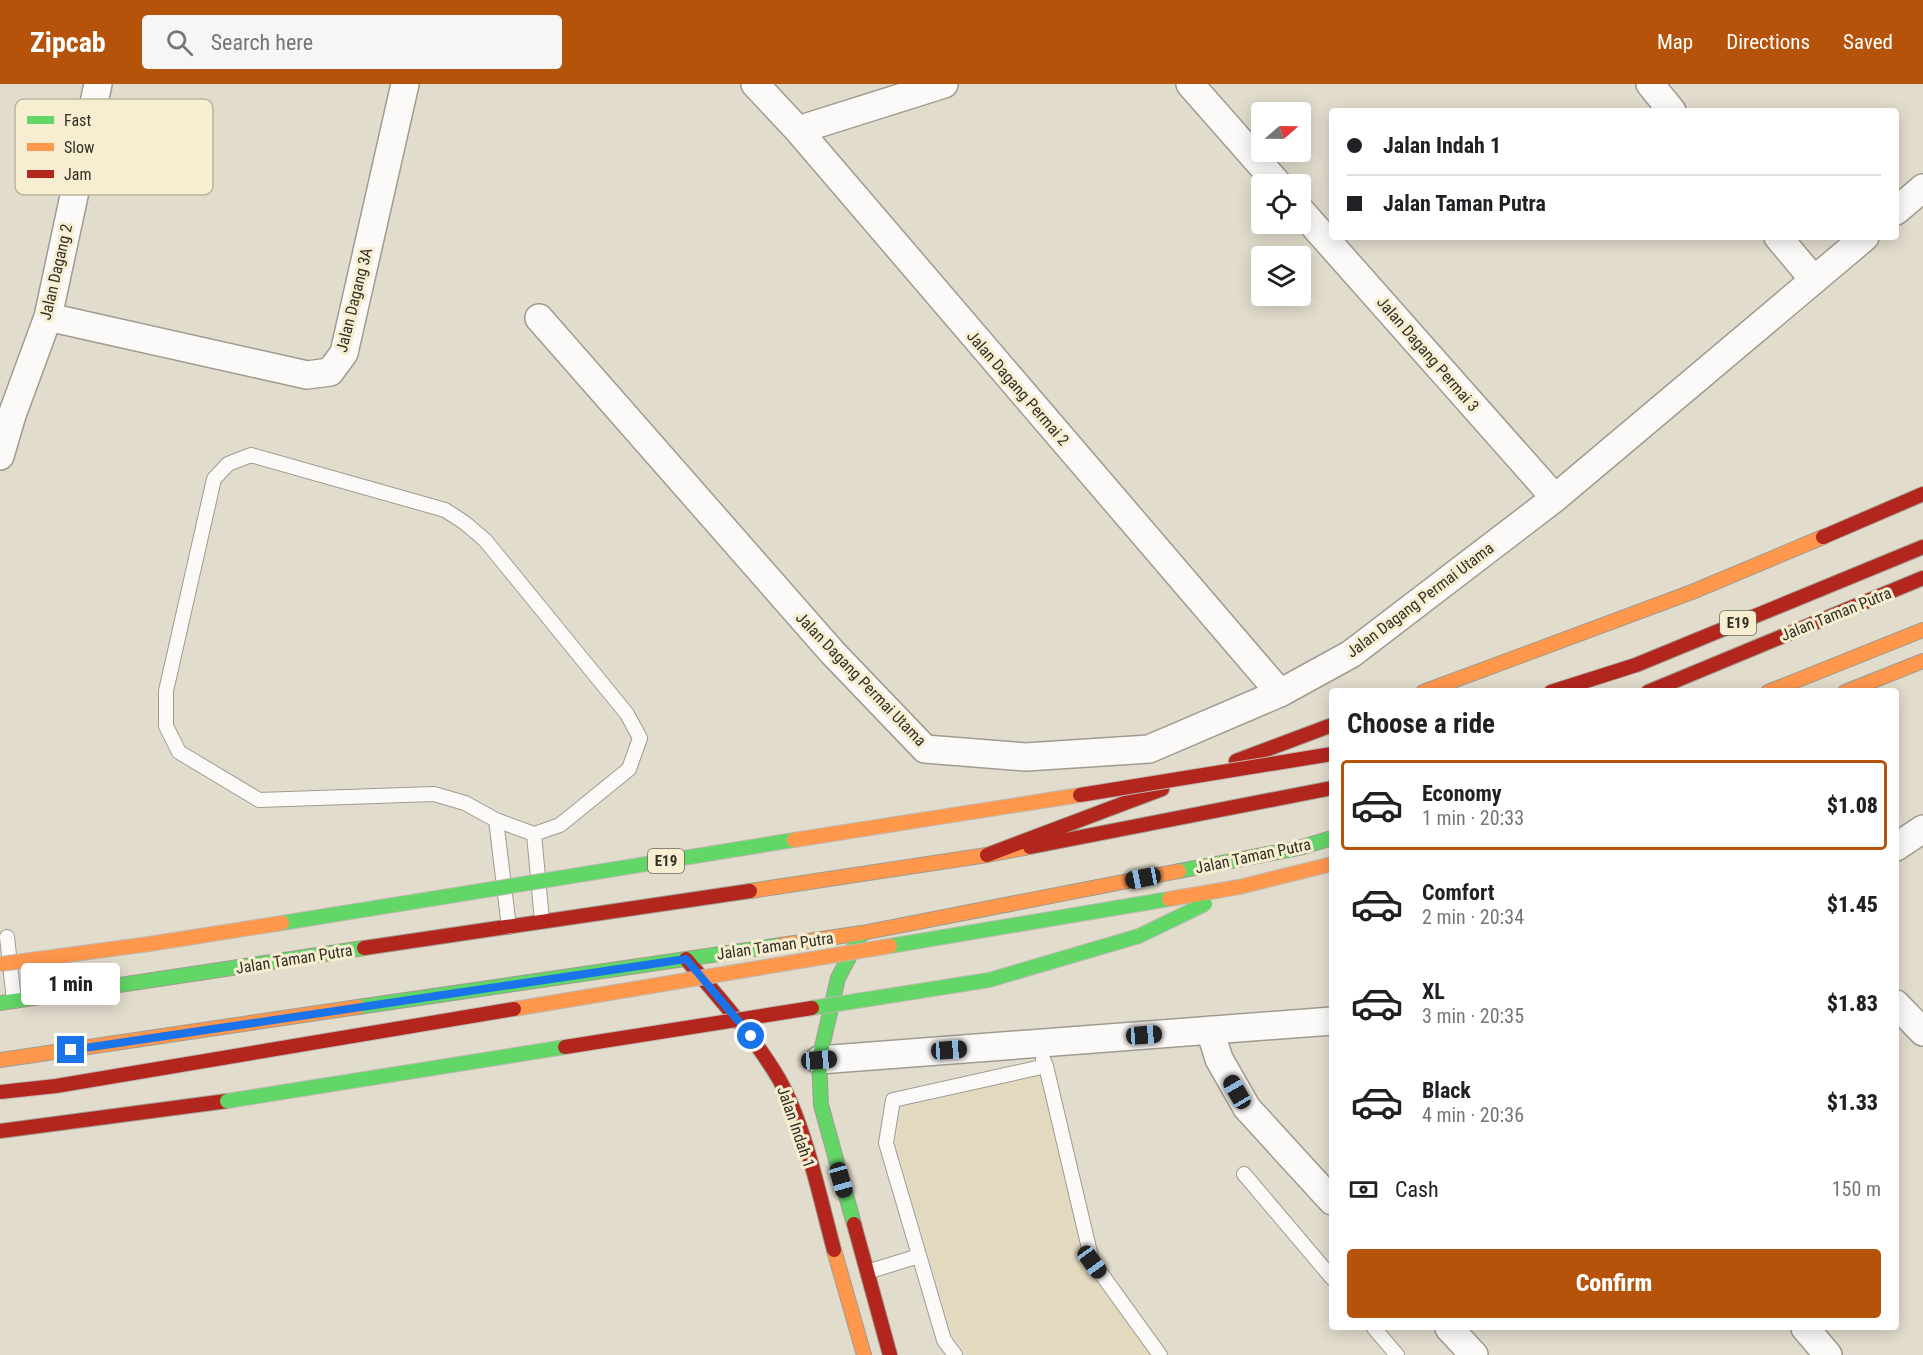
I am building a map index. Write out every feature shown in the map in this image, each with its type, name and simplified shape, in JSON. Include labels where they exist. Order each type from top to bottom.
[{"type":"main road","points":[[1434,688],[1692,592],[1923,494]]},
{"type":"main road","name":"E19","points":[[1564,688],[1636,665],[1923,547]]},
{"type":"main road","name":"Jalan Taman Putra","points":[[1658,688],[1923,578]]},
{"type":"main road","points":[[1778,688],[1923,630]]},
{"type":"main road","points":[[1855,688],[1923,661]]},
{"type":"main road","points":[[987,855],[1329,727]]},
{"type":"main road","name":"E19","points":[[0,964],[149,944],[1329,754]]},
{"type":"main road","name":"Jalan Taman Putra","points":[[7,1002],[987,855],[1329,789]]},
{"type":"main road","name":"Jalan Taman Putra","points":[[0,1060],[862,933],[1299,848],[1329,839]]},
{"type":"main road","points":[[0,1092],[68,1084],[1239,887],[1329,865]]},
{"type":"main road","points":[[0,1131],[227,1101],[989,980],[1139,936],[1239,887]]},
{"type":"main road","name":"Jalan Indah 1","points":[[862,933],[838,978],[819,1060],[821,1105],[890,1355]]},
{"type":"main road","name":"Jalan Indah 1","points":[[686,959],[751,1036],[780,1081],[800,1129],[864,1355]]},
{"type":"street","name":"Jalan Dagang 2","points":[[95,99],[98,84]]},
{"type":"street","name":"Jalan Dagang 3A","points":[[48,317],[307,375],[330,372],[344,353],[405,84]]},
{"type":"street","name":"Jalan Dagang Permai 2","points":[[754,84],[798,130],[1280,693]]},
{"type":"street","points":[[798,130],[944,84]]},
{"type":"street","points":[[1190,84],[1269,174]]},
{"type":"street","points":[[1650,84],[1670,108]]},
{"type":"street","points":[[1899,208],[1923,188]]},
{"type":"street","name":"Jalan Dagang 2","points":[[0,456],[6,413],[48,317],[74,195]]},
{"type":"street","name":"Jalan Dagang Permai 3","points":[[1311,222],[1555,498]]},
{"type":"street","points":[[1781,240],[1814,280]]},
{"type":"street","name":"Jalan Dagang Permai Utama","points":[[539,318],[832,652],[925,749],[1026,757],[1149,748],[1280,693],[1351,654],[1555,498],[1861,240]]},
{"type":"street","points":[[1899,844],[1923,830]]},
{"type":"street","points":[[1899,1007],[1923,1032]]},
{"type":"street","points":[[819,1060],[1041,1055],[1210,1030],[1329,1021]]},
{"type":"street","points":[[1210,1030],[1218,1059],[1247,1108],[1329,1198]]},
{"type":"street","points":[[1451,1330],[1474,1355]]},
{"type":"street","points":[[1807,1330],[1828,1355]]},
{"type":"lane","points":[[251,455],[445,510],[485,540],[627,714],[640,738],[628,769],[560,825],[534,834],[496,820],[465,803],[434,794],[259,800],[179,752],[166,726],[166,691],[214,479],[228,464],[251,455]]},
{"type":"lane","points":[[496,820],[509,927]]},
{"type":"lane","points":[[534,834],[542,922]]},
{"type":"lane","points":[[7,938],[7,1002]]},
{"type":"lane","points":[[955,1355],[944,1340],[886,1143],[893,1100],[1041,1055],[1092,1262],[1160,1355]]},
{"type":"lane","points":[[1244,1174],[1329,1274]]},
{"type":"lane","points":[[867,1272],[919,1256]]},
{"type":"lane","points":[[1376,1330],[1397,1355]]},
{"type":"shaded area","points":[[1040,1075],[1085,1266],[1151,1355],[968,1355],[952,1333],[896,1144],[903,1107]]},
{"type":"traffic: fast","points":[[1179,871],[1299,848],[1329,839]]},
{"type":"traffic: fast","points":[[282,923],[794,840]]},
{"type":"traffic: fast","points":[[890,946],[1169,899]]},
{"type":"traffic: fast","points":[[812,1008],[989,980],[1139,936],[1205,904]]},
{"type":"traffic: fast","points":[[854,1224],[821,1105],[819,1060],[838,978],[862,933]]},
{"type":"traffic: fast","points":[[358,1007],[781,945]]},
{"type":"traffic: fast","points":[[0,1003],[364,948]]},
{"type":"traffic: fast","points":[[227,1101],[565,1047]]},
{"type":"traffic: slow","points":[[1434,688],[1692,592],[1823,537]]},
{"type":"traffic: slow","points":[[1778,688],[1923,630]]},
{"type":"traffic: slow","points":[[1855,688],[1923,661]]},
{"type":"traffic: slow","points":[[794,840],[1080,795]]},
{"type":"traffic: slow","points":[[750,891],[1030,847]]},
{"type":"traffic: slow","points":[[1169,899],[1239,887],[1329,865]]},
{"type":"traffic: slow","points":[[781,945],[862,933],[1179,871]]},
{"type":"traffic: slow","points":[[0,964],[282,923]]},
{"type":"traffic: slow","points":[[514,1009],[890,946]]},
{"type":"traffic: slow","points":[[0,1060],[358,1007]]},
{"type":"traffic: slow","points":[[834,1250],[864,1355]]},
{"type":"traffic: jam","points":[[1823,537],[1923,494]]},
{"type":"traffic: jam","points":[[1564,688],[1636,665],[1923,547]]},
{"type":"traffic: jam","points":[[1658,688],[1923,578]]},
{"type":"traffic: jam","points":[[1236,761],[1329,726]]},
{"type":"traffic: jam","points":[[1080,795],[1329,754]]},
{"type":"traffic: jam","points":[[987,855],[1162,789]]},
{"type":"traffic: jam","points":[[1030,847],[1329,789]]},
{"type":"traffic: jam","points":[[364,948],[750,891]]},
{"type":"traffic: jam","points":[[686,959],[747,1032],[779,1079],[797,1118],[834,1250]]},
{"type":"traffic: jam","points":[[565,1047],[812,1008]]},
{"type":"traffic: jam","points":[[0,1092],[56,1086],[514,1009]]},
{"type":"traffic: jam","points":[[0,1131],[227,1101]]},
{"type":"traffic: jam","points":[[854,1224],[890,1355]]},
{"type":"route","points":[[71,1050],[686,959],[751,1036]]}]
